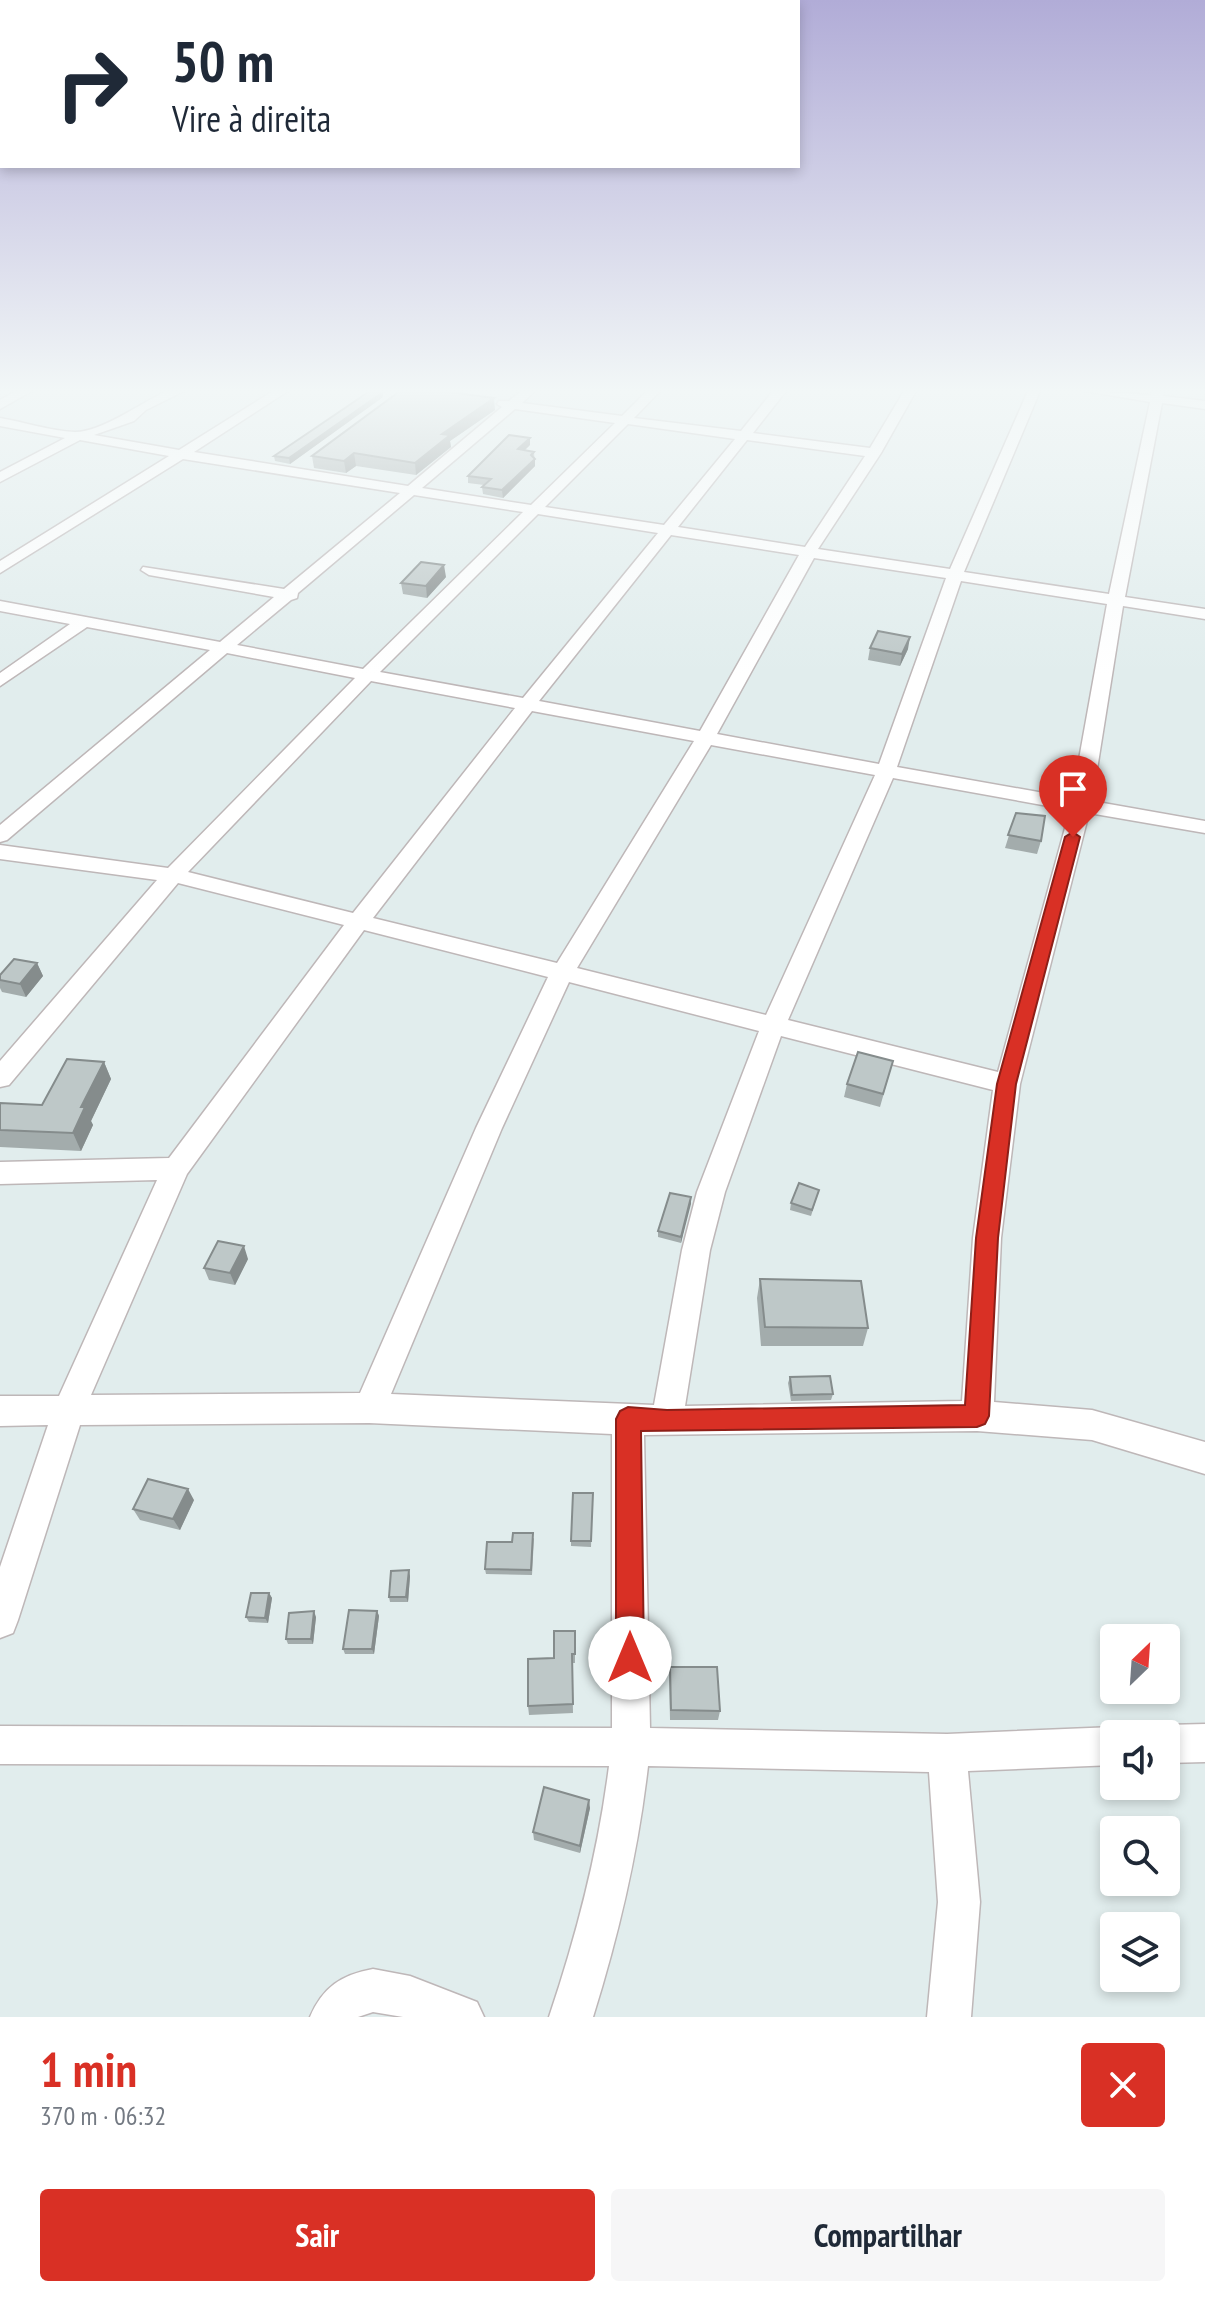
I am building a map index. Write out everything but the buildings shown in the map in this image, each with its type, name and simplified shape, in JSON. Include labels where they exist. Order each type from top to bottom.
[{"type":"street","points":[[0,568],[130,485]]},
{"type":"street","points":[[394,485],[667,531],[1205,614]]},
{"type":"street","points":[[0,836],[419,485]]},
{"type":"street","points":[[0,1078],[173,875],[369,673],[561,485]]},
{"type":"street","points":[[0,1620],[69,1409],[176,1169],[357,923],[526,706],[705,485]]},
{"type":"street","points":[[369,1408],[489,1128],[561,975],[705,739],[809,552],[853,485]]},
{"type":"street","points":[[667,1421],[696,1250],[711,1192],[773,1026],[886,772],[955,575],[994,485]]},
{"type":"street","points":[[977,1416],[987,1238],[1007,1084],[1081,806],[1116,600],[1140,485]]},
{"type":"street","points":[[149,570],[291,595]]},
{"type":"street","points":[[0,606],[369,673],[705,739],[1205,827]]},
{"type":"street","points":[[0,681],[84,622]]},
{"type":"street","points":[[0,852],[173,875],[561,975],[1007,1084]]},
{"type":"street","points":[[0,1173],[176,1169]]},
{"type":"street","points":[[0,1411],[369,1408],[667,1421],[977,1416],[1092,1425],[1205,1458]]},
{"type":"street","points":[[571,2017],[594,1947],[620,1838],[631,1747],[628,1419]]},
{"type":"street","points":[[1180,1744],[1205,1743]]},
{"type":"street","points":[[0,1745],[631,1747],[947,1753],[1100,1747]]},
{"type":"street","points":[[947,1753],[959,1902],[949,2017]]},
{"type":"street","points":[[332,2017],[339,2002],[351,1994],[389,1990],[462,2017]]},
{"type":"route","points":[[630,1658],[628,1419],[977,1416],[987,1238],[1007,1084],[1073,837]]}]
